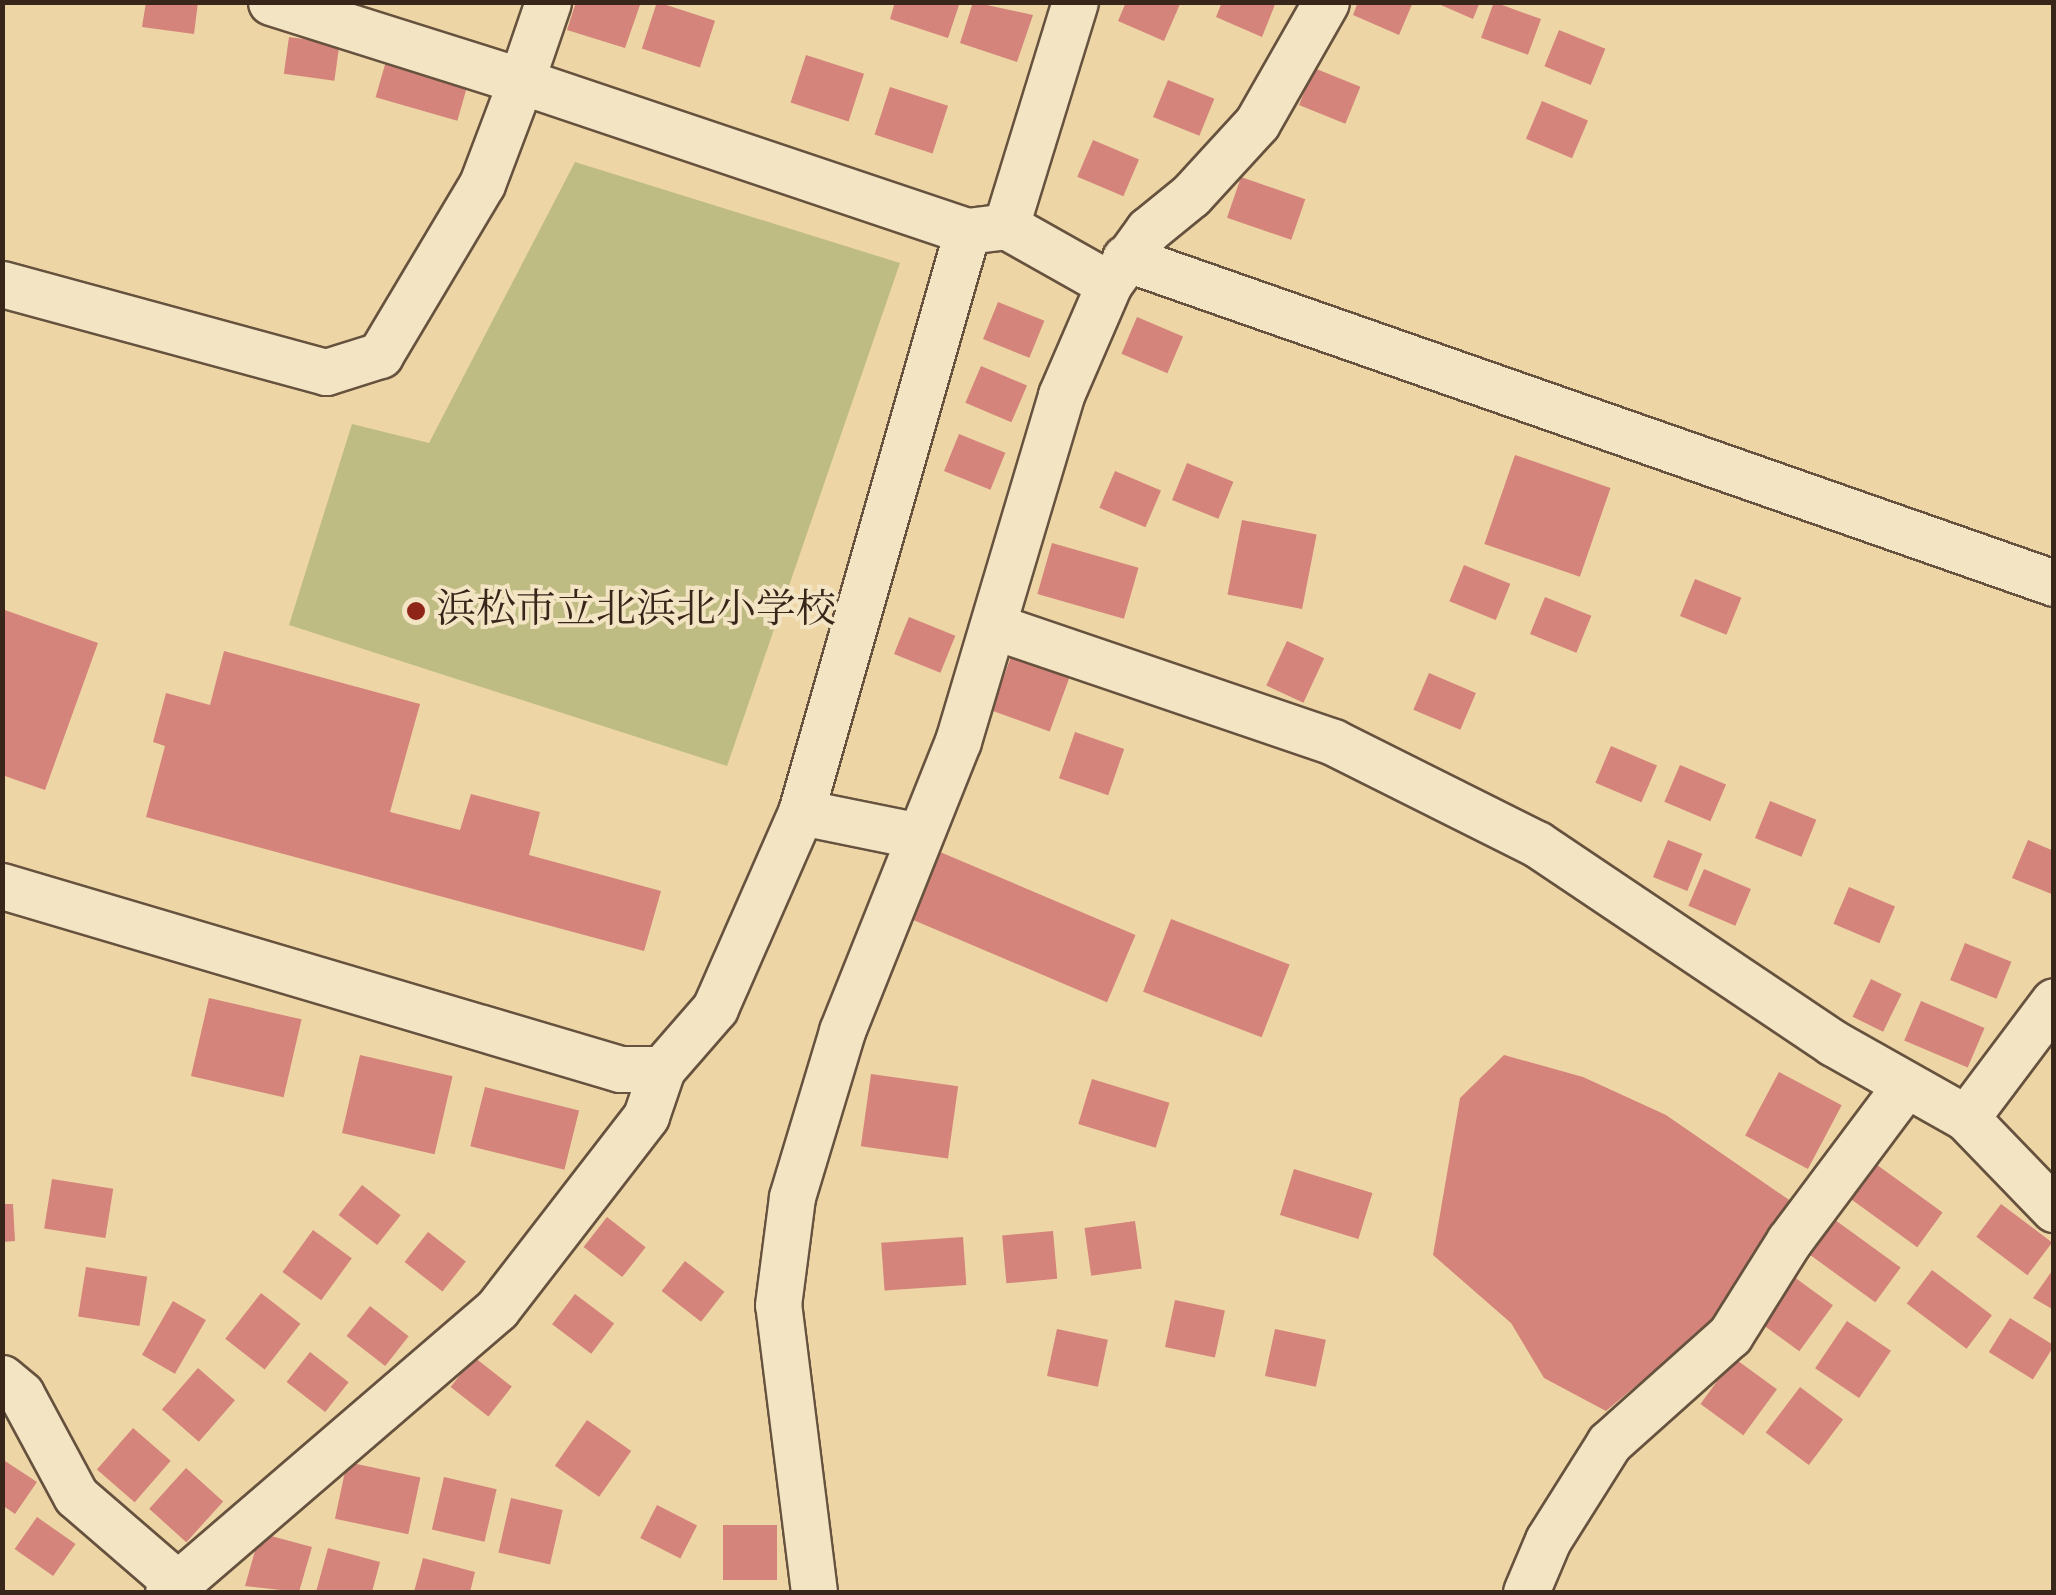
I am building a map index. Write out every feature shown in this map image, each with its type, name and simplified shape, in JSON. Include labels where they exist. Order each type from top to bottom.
[{"type":"street","points":[[271,2],[986,228],[2054,583]]},
{"type":"street","points":[[2,284],[326,372],[380,355],[482,184],[548,2]]},
{"type":"street","points":[[2,1378],[21,1394],[76,1496],[186,1586],[497,1309],[646,1116],[662,1068],[716,1008],[801,812],[986,228],[1075,2]]},
{"type":"street","points":[[814,1592],[778,1305],[782,1250],[842,1031],[958,740],[1061,395],[1117,271],[1256,123],[1326,2]]},
{"type":"street","points":[[993,626],[1333,742],[1416,779],[1537,844],[1905,1086],[1966,1118],[2054,1208]]},
{"type":"street","points":[[801,812],[919,836]]},
{"type":"street","points":[[2,886],[620,1069],[662,1068]]},
{"type":"street","points":[[1966,1118],[2054,1002]]},
{"type":"street","points":[[1526,1592],[1548,1540],[1609,1443],[1730,1335],[1789,1240],[1905,1086]]},
{"type":"shaded area","points":[[575,162],[900,263],[727,766],[289,625],[352,424],[429,443]]},
{"type":"building","points":[[146,2],[198,2],[194,34],[142,27]]},
{"type":"building","points":[[576,2],[641,2],[625,48],[567,30]]},
{"type":"building","points":[[657,2],[715,21],[700,67],[642,49]]},
{"type":"building","points":[[895,2],[960,2],[948,38],[890,19]]},
{"type":"building","points":[[973,2],[1033,15],[1017,62],[960,43]]},
{"type":"building","points":[[1126,2],[1180,4],[1164,41],[1118,21]]},
{"type":"building","points":[[1222,2],[1276,2],[1262,37],[1216,17]]},
{"type":"building","points":[[1358,2],[1413,2],[1399,35],[1353,15]]},
{"type":"building","points":[[1434,2],[1480,2],[1473,19]]},
{"type":"building","points":[[1494,2],[1541,19],[1528,55],[1481,38]]},
{"type":"building","points":[[1559,30],[1605,49],[1591,85],[1544,66]]},
{"type":"building","points":[[289,37],[340,44],[334,81],[284,74]]},
{"type":"building","points":[[388,54],[470,77],[457,121],[376,97]]},
{"type":"building","points":[[806,55],[864,74],[849,121],[791,103]]},
{"type":"building","points":[[1314,68],[1360,87],[1345,124],[1299,105]]},
{"type":"building","points":[[1168,80],[1214,99],[1199,136],[1153,117]]},
{"type":"building","points":[[890,87],[948,106],[933,153],[875,135]]},
{"type":"building","points":[[1542,101],[1588,121],[1572,158],[1526,139]]},
{"type":"building","points":[[1093,140],[1139,160],[1123,196],[1077,177]]},
{"type":"building","points":[[1241,177],[1305,199],[1291,240],[1227,218]]},
{"type":"building","points":[[998,302],[1044,321],[1029,358],[983,339]]},
{"type":"building","points":[[1137,317],[1183,337],[1167,373],[1121,354]]},
{"type":"building","points":[[981,366],[1027,386],[1011,422],[965,403]]},
{"type":"building","points":[[959,434],[1005,453],[990,490],[944,471]]},
{"type":"building","points":[[1515,455],[1610,488],[1580,577],[1484,544]]},
{"type":"building","points":[[1187,463],[1233,482],[1218,519],[1172,500]]},
{"type":"building","points":[[1115,471],[1161,491],[1145,527],[1099,508]]},
{"type":"building","points":[[1242,520],[1317,535],[1302,609],[1227,595]]},
{"type":"building","points":[[1052,543],[1139,568],[1124,619],[1037,594]]},
{"type":"building","points":[[1464,565],[1510,584],[1496,620],[1449,601]]},
{"type":"building","points":[[1695,579],[1741,598],[1726,635],[1680,616]]},
{"type":"building","points":[[1545,597],[1591,616],[1576,653],[1530,634]]},
{"type":"building","points":[[2,609],[98,643],[45,790],[2,775]]},
{"type":"building","points":[[909,617],[955,636],[940,673],[894,654]]},
{"type":"building","points":[[1287,641],[1324,658],[1303,703],[1266,685]]},
{"type":"building","points":[[224,651],[420,704],[390,812],[460,830],[471,794],[540,812],[529,855],[661,891],[644,951],[146,817],[165,746],[153,742],[166,693],[210,705]]},
{"type":"building","points":[[1012,654],[1070,675],[1050,732],[991,710]]},
{"type":"building","points":[[1429,673],[1476,693],[1460,730],[1413,710]]},
{"type":"building","points":[[1075,732],[1124,749],[1108,795],[1059,778]]},
{"type":"building","points":[[1611,746],[1657,766],[1641,802],[1595,783]]},
{"type":"building","points":[[1680,765],[1726,785],[1710,821],[1664,802]]},
{"type":"building","points":[[1770,801],[1816,820],[1801,857],[1755,838]]},
{"type":"building","points":[[1668,840],[1702,854],[1687,891],[1653,877]]},
{"type":"building","points":[[2028,840],[2054,851],[2054,895],[2012,878]]},
{"type":"building","points":[[933,849],[1136,935],[1107,1002],[904,916]]},
{"type":"building","points":[[1704,869],[1751,889],[1735,926],[1688,906]]},
{"type":"building","points":[[1849,887],[1895,907],[1879,943],[1833,924]]},
{"type":"building","points":[[1171,919],[1290,965],[1262,1037],[1143,992]]},
{"type":"building","points":[[1965,943],[2011,962],[1996,999],[1950,980]]},
{"type":"building","points":[[1871,979],[1902,994],[1883,1032],[1853,1017]]},
{"type":"building","points":[[209,998],[302,1019],[284,1097],[191,1076]]},
{"type":"building","points":[[1921,1001],[1985,1028],[1968,1068],[1904,1041]]},
{"type":"building","points":[[360,1055],[453,1076],[435,1154],[342,1133]]},
{"type":"building","points":[[1504,1055],[1583,1077],[1666,1115],[1795,1204],[1711,1323],[1606,1411],[1544,1378],[1511,1323],[1433,1255],[1460,1098]]},
{"type":"building","points":[[1779,1072],[1842,1105],[1808,1169],[1745,1136]]},
{"type":"building","points":[[871,1074],[958,1086],[948,1159],[861,1146]]},
{"type":"building","points":[[1092,1079],[1169,1103],[1156,1148],[1078,1124]]},
{"type":"building","points":[[485,1087],[579,1110],[564,1170],[470,1146]]},
{"type":"building","points":[[1873,1162],[1943,1213],[1917,1247],[1848,1197]]},
{"type":"building","points":[[1294,1169],[1372,1193],[1358,1239],[1280,1215]]},
{"type":"building","points":[[52,1179],[113,1189],[105,1238],[44,1228]]},
{"type":"building","points":[[362,1185],[401,1215],[377,1245],[339,1215]]},
{"type":"building","points":[[2,1204],[13,1204],[15,1241],[2,1242]]},
{"type":"building","points":[[2001,1204],[2052,1243],[2027,1275],[1976,1237]]},
{"type":"building","points":[[607,1217],[646,1247],[622,1277],[584,1247]]},
{"type":"building","points":[[1831,1217],[1901,1268],[1875,1302],[1806,1252]]},
{"type":"building","points":[[1135,1221],[1142,1269],[1091,1276],[1084,1228]]},
{"type":"building","points":[[313,1230],[352,1258],[321,1300],[282,1272]]},
{"type":"building","points":[[1053,1231],[1057,1279],[1006,1283],[1002,1235]]},
{"type":"building","points":[[428,1232],[466,1262],[442,1291],[405,1262]]},
{"type":"building","points":[[963,1237],[966,1285],[885,1291],[881,1243]]},
{"type":"building","points":[[685,1261],[724,1292],[701,1322],[662,1291]]},
{"type":"building","points":[[86,1267],[147,1277],[139,1326],[78,1316]]},
{"type":"building","points":[[2054,1268],[2054,1310],[2033,1298]]},
{"type":"building","points":[[1932,1270],[1992,1315],[1967,1349],[1907,1304]]},
{"type":"building","points":[[1790,1274],[1833,1305],[1799,1351],[1756,1320]]},
{"type":"building","points":[[261,1293],[300,1324],[265,1369],[225,1339]]},
{"type":"building","points":[[575,1294],[614,1323],[591,1354],[552,1324]]},
{"type":"building","points":[[1175,1300],[1225,1311],[1215,1358],[1165,1347]]},
{"type":"building","points":[[173,1301],[206,1320],[175,1374],[142,1355]]},
{"type":"building","points":[[370,1306],[409,1336],[385,1366],[347,1336]]},
{"type":"building","points":[[2010,1318],[2054,1345],[2033,1379],[1989,1352]]},
{"type":"building","points":[[1847,1321],[1891,1351],[1859,1398],[1815,1368]]},
{"type":"building","points":[[1057,1329],[1108,1340],[1098,1387],[1047,1376]]},
{"type":"building","points":[[1275,1329],[1326,1340],[1316,1387],[1265,1376]]},
{"type":"building","points":[[310,1352],[349,1382],[325,1412],[287,1382]]},
{"type":"building","points":[[474,1357],[512,1387],[488,1416],[451,1387]]},
{"type":"building","points":[[1734,1358],[1777,1389],[1743,1435],[1700,1404]]},
{"type":"building","points":[[198,1368],[235,1400],[199,1442],[162,1410]]},
{"type":"building","points":[[1800,1387],[1843,1419],[1809,1465],[1766,1433]]},
{"type":"building","points":[[587,1420],[631,1451],[599,1497],[555,1466]]},
{"type":"building","points":[[133,1428],[171,1461],[135,1502],[97,1470]]},
{"type":"building","points":[[2,1459],[37,1482],[15,1514],[2,1505]]},
{"type":"building","points":[[347,1462],[420,1478],[408,1534],[335,1519]]},
{"type":"building","points":[[186,1468],[223,1501],[186,1542],[149,1509]]},
{"type":"building","points":[[444,1477],[497,1489],[484,1542],[432,1530]]},
{"type":"building","points":[[511,1498],[563,1510],[550,1564],[498,1553]]},
{"type":"building","points":[[657,1505],[697,1525],[680,1558],[640,1538]]},
{"type":"building","points":[[37,1517],[76,1544],[53,1576],[15,1549]]},
{"type":"building","points":[[723,1525],[777,1525],[777,1580],[723,1580]]},
{"type":"building","points":[[260,1533],[312,1547],[299,1592],[245,1586]]},
{"type":"building","points":[[328,1548],[380,1562],[372,1592],[316,1592]]},
{"type":"building","points":[[423,1558],[475,1572],[470,1592],[414,1592]]},
{"type":"place","name":"浜松市立北浜北小学校","points":[[416,611]]}]
